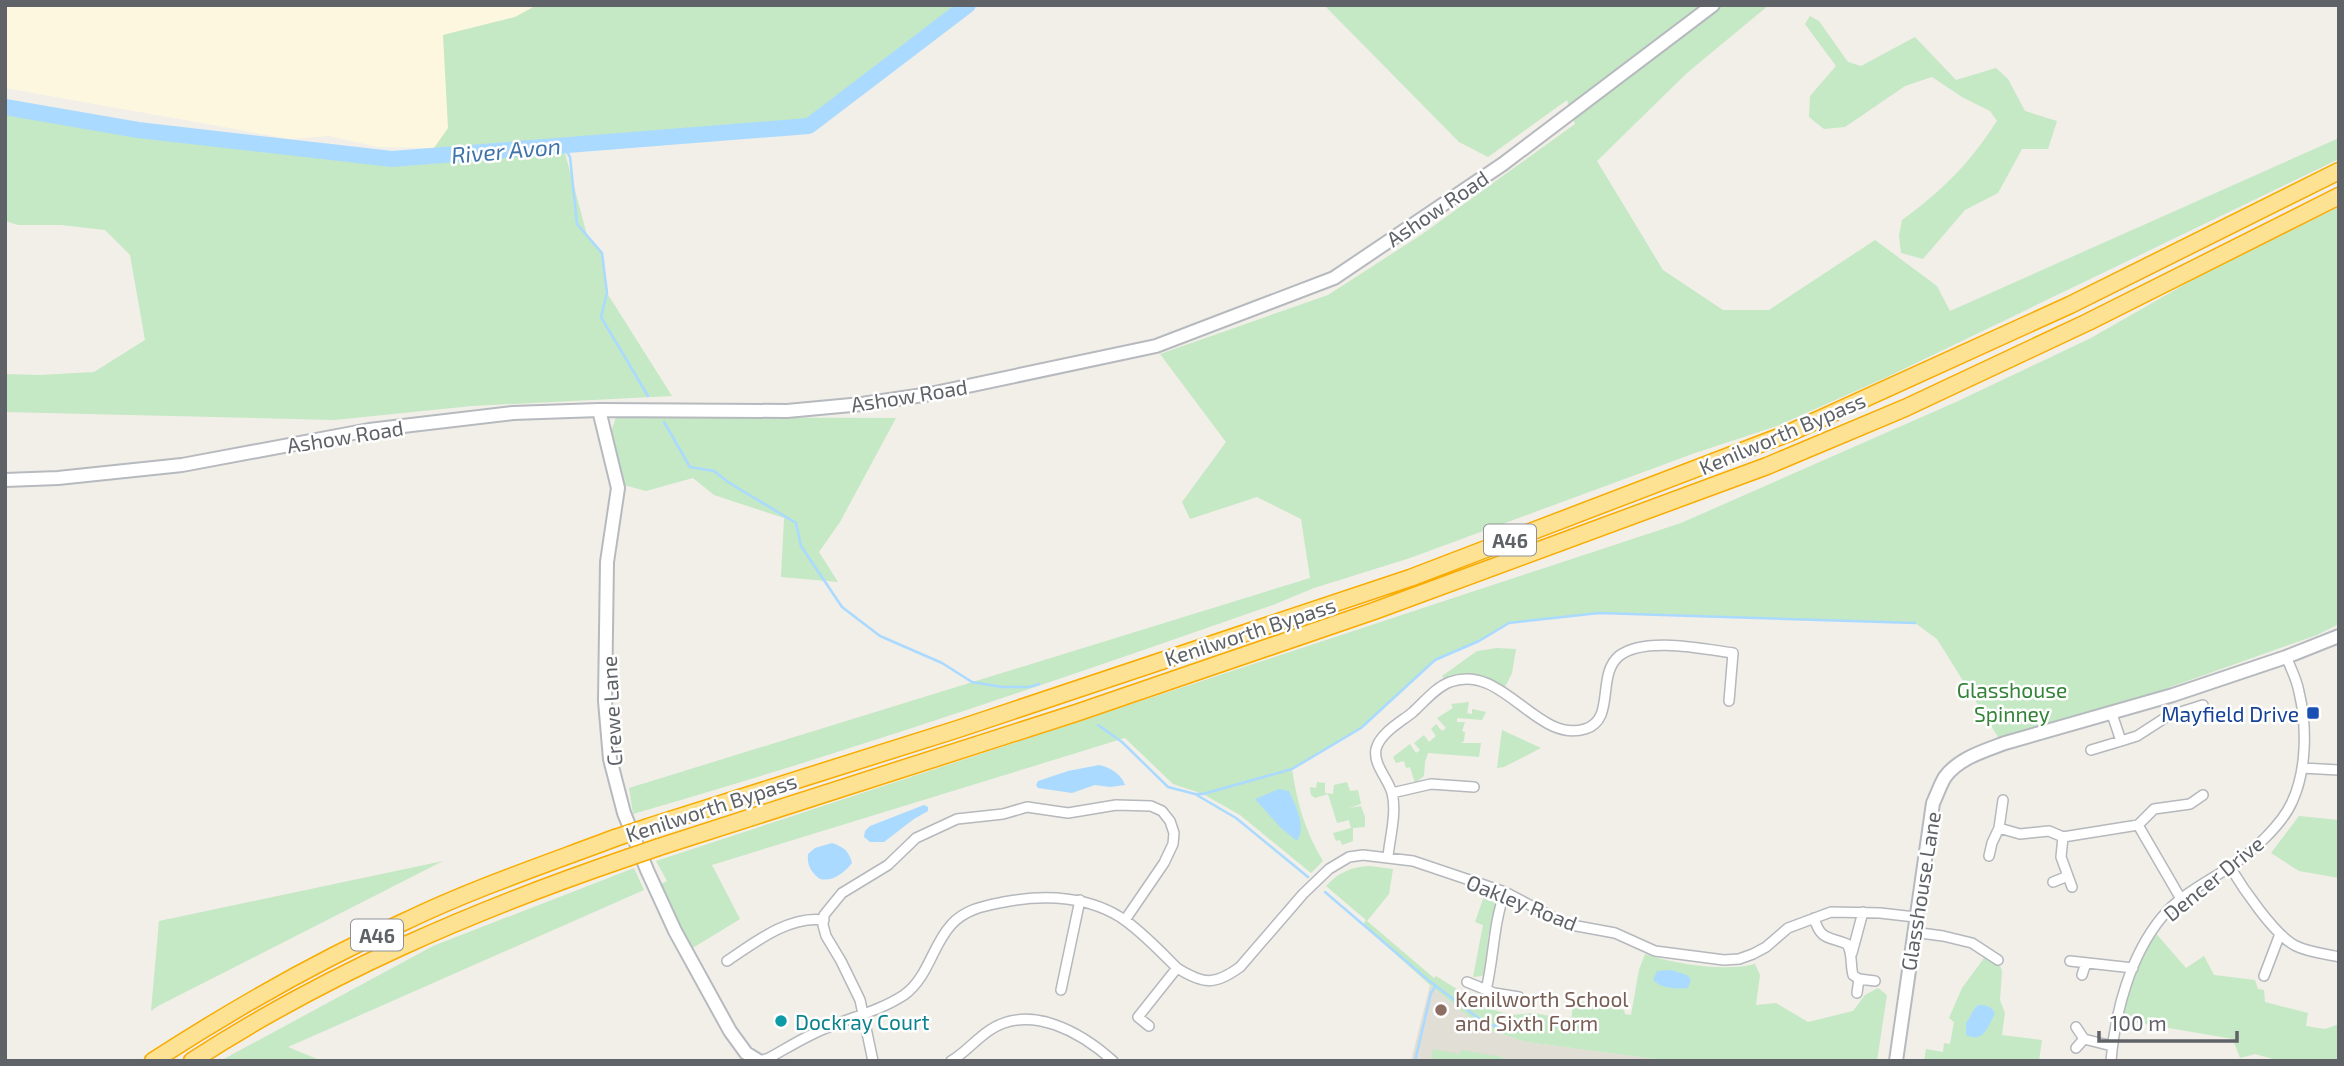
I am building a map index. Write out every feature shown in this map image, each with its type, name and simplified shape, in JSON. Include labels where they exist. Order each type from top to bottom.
[{"type":"highway","name":"Kenilworth Bypass","points":[[152,1061],[311,967],[409,919],[503,879],[648,827],[957,729],[1410,578],[1789,433],[2070,305],[2339,171]]},
{"type":"highway","name":"Kenilworth Bypass","points":[[192,1061],[305,995],[417,938],[531,891],[1076,713],[1323,628],[1767,466],[1905,408],[2088,322],[2339,196]]},
{"type":"main road","name":"Ashow Road","points":[[5,480],[58,478],[182,465],[349,433],[513,413],[599,410],[787,411],[863,404],[942,392],[1156,346],[1334,278],[1503,164],[1713,5]]},
{"type":"main road","name":"Crewe Lane","points":[[599,410],[618,488],[607,562],[606,701],[610,759],[620,799],[646,870],[675,931],[734,1039],[746,1053],[759,1061]]},
{"type":"main road","name":"Glasshouse Lane","points":[[1896,1061],[1933,803],[1945,777],[1957,765],[1979,752],[2005,743],[2112,714],[2287,657],[2339,636]]},
{"type":"street","points":[[1388,856],[1393,804],[1392,793],[1376,759],[1378,743],[1448,683],[1468,679],[1488,684],[1510,695],[1545,721],[1565,729],[1580,730],[1595,724],[1599,718],[1604,706],[1607,674],[1619,656],[1632,650],[1680,646],[1733,653],[1729,701]]},
{"type":"street","name":"Dencer Drive","points":[[2111,1061],[2116,1019],[2133,968],[2146,941],[2163,916],[2207,880],[2257,847],[2292,802],[2302,768],[2304,733],[2299,691],[2287,657]]},
{"type":"street","points":[[2091,750],[2137,736],[2168,716],[2203,705]]},
{"type":"street","points":[[2112,714],[2121,741]]},
{"type":"street","points":[[2302,768],[2339,770]]},
{"type":"street","points":[[1392,793],[1430,784],[1474,787]]},
{"type":"street","points":[[1999,828],[2020,834],[2049,831],[2063,837],[2138,825],[2154,808],[2190,804],[2203,795]]},
{"type":"street","points":[[1989,856],[1999,828],[2003,800]]},
{"type":"street","points":[[873,1061],[856,989],[826,936],[824,920],[828,909],[842,894],[888,865],[916,838],[957,819],[1011,812],[1027,807],[1068,813],[1116,805],[1152,806],[1170,821],[1174,833],[1172,844],[1164,863],[1125,920]]},
{"type":"street","points":[[2138,825],[2181,900]]},
{"type":"street","points":[[2063,837],[2062,856],[2072,887]]},
{"type":"street","name":"Oakley Road","points":[[1177,968],[1206,982],[1228,976],[1240,967],[1303,894],[1337,863],[1349,857],[1363,855],[1413,861],[1505,892],[1566,924],[1615,933],[1655,951],[1724,960],[1739,959],[1766,947],[1788,929],[1818,916]]},
{"type":"street","points":[[2230,867],[2240,884],[2280,934],[2296,946],[2339,957]]},
{"type":"street","points":[[2053,881],[2068,876]]},
{"type":"street","points":[[1486,990],[1495,926],[1505,892]]},
{"type":"street","points":[[759,1061],[828,1027],[863,1016],[906,993],[926,970],[950,925],[967,912],[1015,900],[1052,897],[1080,901],[1125,920],[1177,968],[1138,1017],[1149,1026]]},
{"type":"street","points":[[1061,990],[1080,901]]},
{"type":"street","points":[[1852,953],[1847,944],[1828,939],[1821,934],[1818,916],[1842,911],[1916,917]]},
{"type":"street","points":[[1863,912],[1850,965],[1853,975],[1859,979],[1875,981]]},
{"type":"street","points":[[727,961],[788,926],[806,919],[824,920]]},
{"type":"street","points":[[1913,932],[1972,943],[1998,960]]},
{"type":"street","points":[[2264,976],[2280,934]]},
{"type":"street","points":[[2070,961],[2133,968]]},
{"type":"street","points":[[2082,975],[2086,963]]},
{"type":"street","points":[[1857,993],[1859,979]]},
{"type":"street","points":[[1467,982],[1519,998]]},
{"type":"street","points":[[955,1060],[998,1026],[1035,1020],[1075,1033],[1113,1061]]},
{"type":"street","points":[[2076,1027],[2084,1039],[2112,1046]]},
{"type":"street","points":[[2076,1048],[2084,1039]]},
{"type":"shaded area","points":[[5,5],[537,5],[515,17],[443,35],[449,128],[434,148],[378,147],[329,136],[291,139],[5,88]]},
{"type":"shaded area","name":"Kenilworth School and Sixth Form","points":[[1430,985],[1482,1028],[1527,1042],[1670,1061],[1411,1061]]},
{"type":"green space","points":[[537,5],[968,5],[809,126],[563,146],[587,235],[602,253],[607,293],[672,396],[472,406],[334,420],[5,412],[5,374],[94,372],[145,340],[130,255],[105,230],[61,225],[18,225],[5,221],[5,107],[138,130],[392,159],[434,148],[448,128],[443,35],[515,17]]},
{"type":"green space","points":[[1324,5],[1769,5],[1687,73],[1597,161],[1663,270],[1723,310],[1769,310],[1875,240],[1937,286],[1950,311],[2339,138],[2339,159],[1885,378],[1777,426],[1695,453],[1410,558],[1314,588],[1273,605],[1034,687],[794,766],[633,814],[629,788],[1310,578],[1301,519],[1257,497],[1190,519],[1182,502],[1226,442],[1160,354],[1328,295],[1421,235],[1575,124],[1567,100],[1488,157],[1459,142]]},
{"type":"green space","points":[[1810,16],[1819,21],[1848,62],[1861,66],[1915,37],[1956,80],[1996,68],[2008,79],[2025,111],[2057,121],[2048,149],[2022,149],[1998,193],[1965,210],[1923,259],[1901,253],[1899,236],[1902,220],[1954,175],[1997,121],[1990,111],[1932,77],[1905,86],[1845,127],[1824,129],[1809,117],[1810,96],[1836,66],[1805,24]]},
{"type":"green space","name":"Glasshouse Spinney","points":[[2339,207],[2339,624],[2317,635],[2145,696],[1998,737],[1937,639],[1915,623],[1599,613],[1509,623],[1479,641],[1435,660],[1361,728],[1292,769],[1303,816],[1323,861],[1311,873],[1240,815],[1203,794],[1173,784],[1125,738],[712,865],[740,919],[691,949],[659,885],[667,881],[656,861],[1681,523],[1956,402],[2091,338],[2215,267]]},
{"type":"green space","points":[[616,417],[896,418],[840,522],[819,552],[838,582],[781,577],[784,518],[714,495],[693,478],[646,491],[624,485],[610,435]]},
{"type":"green space","points":[[1516,649],[1512,673],[1503,691],[1478,681],[1448,683],[1442,676],[1477,651]]},
{"type":"green space","points":[[1469,702],[1467,713],[1472,714],[1472,709],[1486,712],[1482,720],[1457,718],[1457,722],[1465,722],[1462,731],[1465,732],[1464,741],[1461,743],[1481,743],[1479,757],[1428,753],[1424,776],[1415,783],[1410,767],[1406,768],[1404,761],[1396,763],[1393,757],[1410,744],[1416,753],[1420,750],[1414,743],[1424,735],[1429,742],[1436,736],[1431,729],[1436,724],[1442,731],[1446,728],[1437,718],[1453,708],[1451,704]]},
{"type":"green space","points":[[1502,730],[1541,748],[1497,768]]},
{"type":"green space","points":[[1317,782],[1325,783],[1325,793],[1333,794],[1334,785],[1347,782],[1350,791],[1358,790],[1361,804],[1349,808],[1361,806],[1365,827],[1353,828],[1353,841],[1342,845],[1340,840],[1336,841],[1333,833],[1351,828],[1349,820],[1337,823],[1328,794],[1315,798],[1311,795],[1310,787],[1316,788]]},
{"type":"green space","points":[[2299,816],[2339,820],[2339,878],[2299,871],[2271,853]]},
{"type":"green space","points":[[443,861],[158,1006],[151,1011],[159,921]]},
{"type":"green space","points":[[1370,866],[1393,869],[1389,894],[1367,921],[1434,978],[1436,976],[1487,1008],[1511,1015],[1534,1013],[1571,1020],[1574,1000],[1624,1010],[1625,1014],[1631,1015],[1639,970],[1645,954],[1700,966],[1755,964],[1760,975],[1756,1005],[1776,1003],[1808,1022],[1853,1011],[1865,995],[1878,988],[1887,995],[1877,1061],[1670,1061],[1527,1042],[1482,1028],[1363,925],[1366,920],[1326,886],[1346,871]]},
{"type":"green space","points":[[634,868],[644,890],[288,1047],[322,1061],[220,1061],[433,946]]},
{"type":"green space","points":[[1484,896],[1498,901],[1488,937],[1486,972],[1482,976],[1473,977],[1483,925],[1475,922]]},
{"type":"green space","points":[[2153,930],[2186,968],[2204,956],[2214,975],[2255,980],[2258,989],[2264,990],[2265,1002],[2308,1013],[2306,1026],[2325,1029],[2339,1024],[2339,1061],[2280,1061],[2255,1054],[2240,1058],[2233,1039],[2116,1019],[2133,968]]},
{"type":"green space","points":[[1987,954],[1998,960],[2002,971],[2000,1000],[2005,1013],[2002,1035],[2042,1040],[2039,1061],[1924,1061],[1926,1049],[1943,1052],[1944,1043],[1950,1044],[1954,1022],[1949,1018],[1962,988]]},
{"type":"green space","points":[[1433,1049],[1460,1054],[1461,1050],[1503,1057],[1502,1061],[1431,1061]]},
{"type":"water","points":[[1099,765],[1115,772],[1125,785],[1095,785],[1072,793],[1038,788],[1036,785],[1038,781],[1068,771]]},
{"type":"water","points":[[1279,789],[1289,791],[1297,809],[1301,829],[1297,841],[1281,828],[1255,799]]},
{"type":"water","points":[[924,805],[928,807],[928,811],[884,842],[870,842],[864,837],[870,826]]},
{"type":"water","points":[[832,843],[845,850],[852,863],[838,876],[820,879],[810,868],[808,854],[815,848]]},
{"type":"water","points":[[1671,970],[1687,975],[1691,980],[1688,988],[1665,987],[1653,980],[1657,971]]},
{"type":"water","points":[[1978,1005],[1988,1006],[1995,1013],[1985,1032],[1972,1037],[1966,1035],[1966,1023]]},
{"type":"waterway","name":"River Avon","points":[[5,107],[138,130],[392,159],[809,126],[968,5]]},
{"type":"waterway","points":[[563,145],[570,157],[577,224],[602,253],[607,293],[601,317],[648,396]]},
{"type":"waterway","points":[[664,422],[690,467],[714,471],[796,523],[801,546],[842,607],[880,636],[942,663],[972,682],[1002,687],[1029,687],[1039,684]]},
{"type":"waterway","points":[[1195,794],[1292,769],[1361,728],[1435,660],[1479,641],[1509,623],[1599,613],[1915,623]]},
{"type":"waterway","points":[[1098,725],[1122,742],[1168,787],[1195,794],[1236,818],[1308,877]]},
{"type":"waterway","points":[[1325,892],[1428,980],[1486,1024],[1528,1032]]},
{"type":"waterway","points":[[1415,1061],[1431,993],[1435,987]]},
{"type":"place","name":"Mayfield Drive","points":[[2313,713]]},
{"type":"place","name":"Kenilworth School and Sixth Form","points":[[1441,1010]]},
{"type":"place","name":"Dockray Court","points":[[781,1021]]}]
